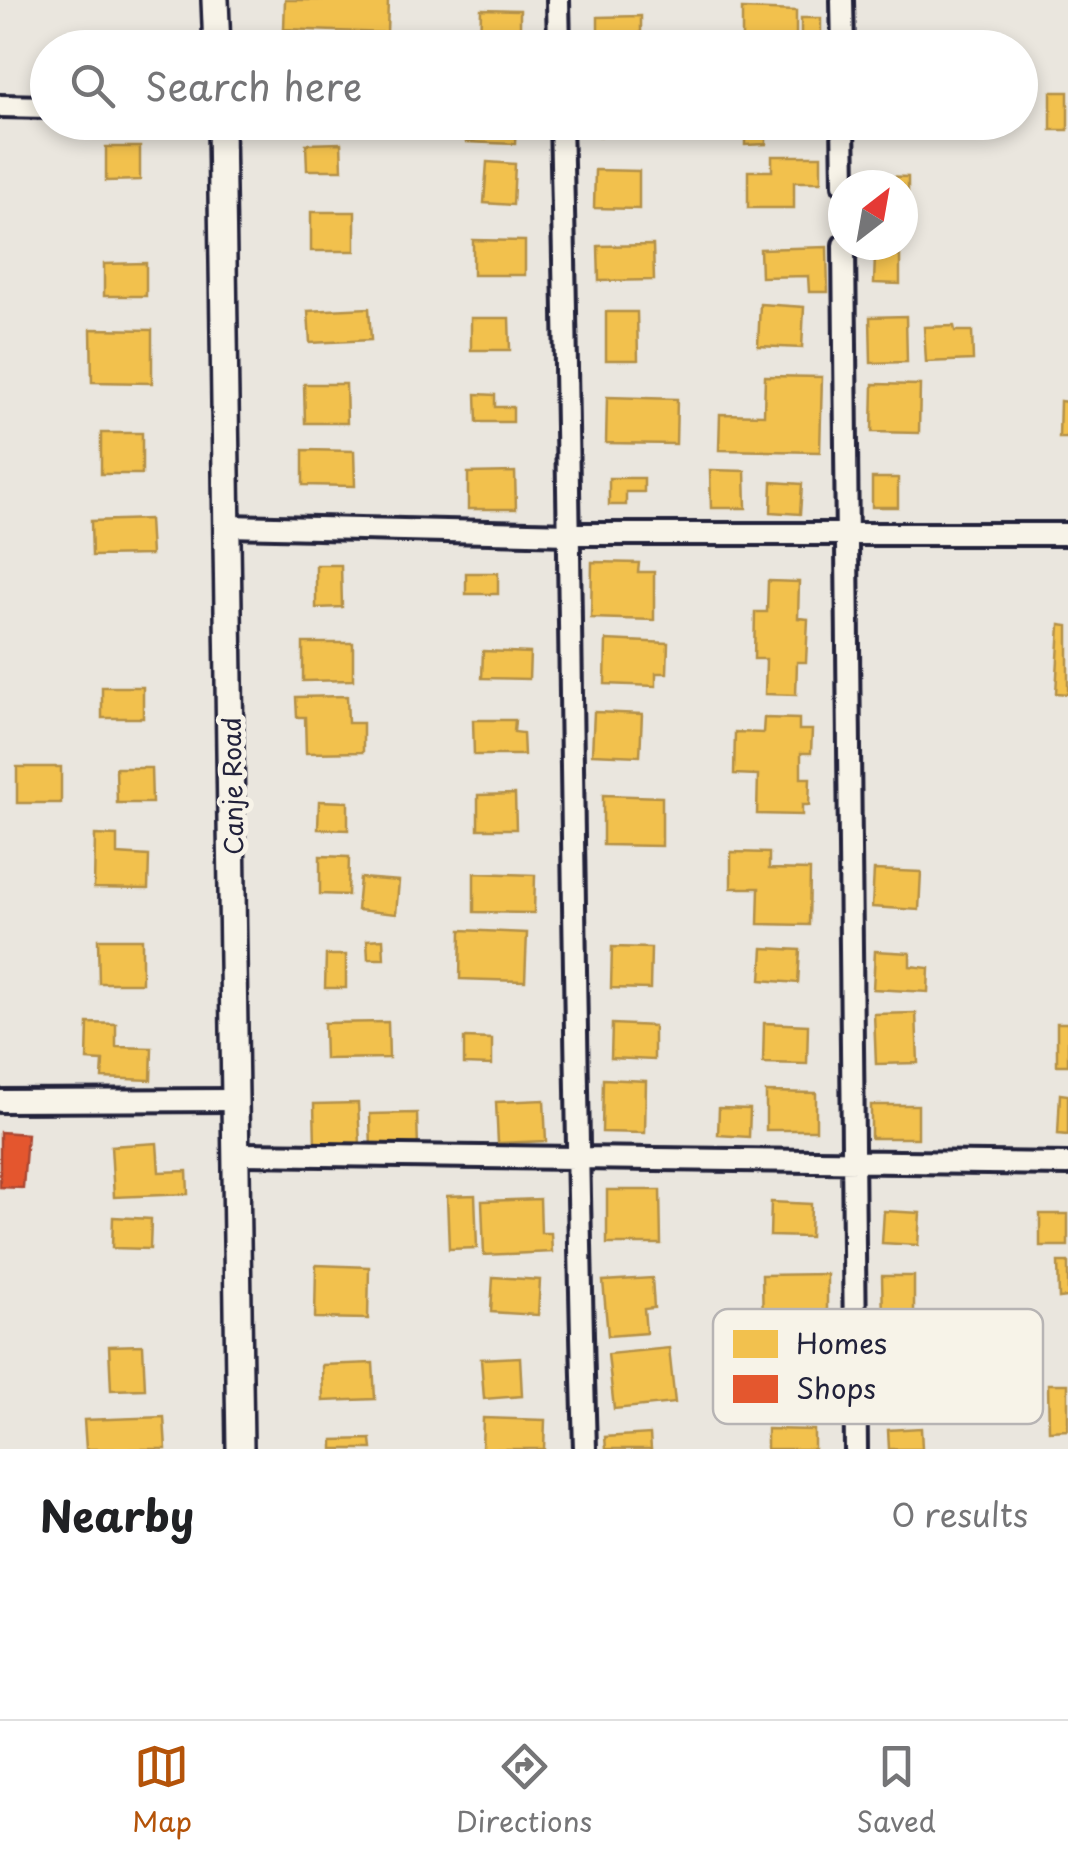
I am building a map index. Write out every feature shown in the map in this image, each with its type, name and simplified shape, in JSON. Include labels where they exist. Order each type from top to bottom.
[{"type":"street","points":[[215,0],[216,30]]},
{"type":"street","points":[[558,0],[559,30]]},
{"type":"street","points":[[842,0],[843,30]]},
{"type":"street","points":[[0,106],[30,107]]},
{"type":"street","name":"Canje Road","points":[[221,140],[240,1449]]},
{"type":"street","points":[[561,140],[585,1449]]},
{"type":"street","points":[[843,140],[844,170]]},
{"type":"street","points":[[844,260],[854,1309]]},
{"type":"street","points":[[229,526],[571,534],[1068,534]]},
{"type":"street","points":[[0,1101],[236,1100]]},
{"type":"street","points":[[238,1154],[1068,1164]]},
{"type":"street","points":[[856,1424],[856,1449]]},
{"type":"building: Homes","points":[[285,0],[388,0],[387,30],[284,29]]},
{"type":"building: Homes","points":[[481,9],[520,10],[520,30],[480,30]]},
{"type":"building: Homes","points":[[742,9],[796,11],[796,30],[742,30]]},
{"type":"building: Homes","points":[[641,16],[641,30],[598,30],[598,17]]},
{"type":"building: Homes","points":[[801,18],[821,18],[821,30],[801,30]]},
{"type":"building: Homes","points":[[1051,92],[1068,92],[1068,130],[1051,130]]},
{"type":"building: Homes","points":[[466,140],[515,140],[515,144]]},
{"type":"building: Homes","points":[[745,140],[766,140],[766,144],[745,145]]},
{"type":"building: Homes","points":[[341,143],[342,170],[307,170],[306,144]]},
{"type":"building: Homes","points":[[106,147],[140,147],[140,180],[106,181]]},
{"type":"building: Homes","points":[[772,156],[821,156],[821,182],[794,182],[794,208],[748,208],[748,171],[772,171]]},
{"type":"building: Homes","points":[[487,162],[515,164],[513,205],[484,203]]},
{"type":"building: Homes","points":[[595,170],[639,171],[639,209],[594,208]]},
{"type":"building: Homes","points":[[311,212],[355,212],[355,251],[311,251]]},
{"type":"building: Homes","points":[[473,240],[525,241],[525,275],[473,275]]},
{"type":"building: Homes","points":[[653,245],[654,280],[599,281],[598,246]]},
{"type":"building: Homes","points":[[827,247],[828,292],[809,292],[808,276],[761,277],[760,249]]},
{"type":"building: Homes","points":[[875,260],[900,260],[900,284],[874,283]]},
{"type":"building: Homes","points":[[146,263],[146,296],[104,296],[104,264]]},
{"type":"building: Homes","points":[[760,304],[804,307],[802,348],[758,346]]},
{"type":"building: Homes","points":[[369,308],[371,340],[310,343],[308,311]]},
{"type":"building: Homes","points":[[606,312],[637,312],[638,360],[606,360]]},
{"type":"building: Homes","points":[[906,316],[907,362],[871,363],[870,317]]},
{"type":"building: Homes","points":[[471,318],[509,318],[510,350],[471,350]]},
{"type":"building: Homes","points":[[954,326],[955,331],[972,331],[973,360],[926,362],[924,327]]},
{"type":"building: Homes","points":[[91,329],[152,330],[152,383],[92,382]]},
{"type":"building: Homes","points":[[765,376],[822,377],[820,452],[719,450],[720,414],[764,415]]},
{"type":"building: Homes","points":[[304,384],[346,384],[347,423],[305,423]]},
{"type":"building: Homes","points":[[873,384],[920,385],[919,433],[872,432]]},
{"type":"building: Homes","points":[[476,394],[495,395],[495,407],[513,407],[513,422],[477,422]]},
{"type":"building: Homes","points":[[607,397],[677,399],[676,444],[606,443]]},
{"type":"building: Homes","points":[[1060,401],[1068,402],[1068,438],[1059,438]]},
{"type":"building: Homes","points":[[101,433],[142,433],[142,474],[101,474]]},
{"type":"building: Homes","points":[[303,450],[354,451],[355,486],[303,485]]},
{"type":"building: Homes","points":[[710,470],[745,471],[746,508],[711,508]]},
{"type":"building: Homes","points":[[515,472],[516,509],[468,509],[468,473]]},
{"type":"building: Homes","points":[[609,478],[644,478],[644,492],[626,492],[626,505],[609,505]]},
{"type":"building: Homes","points":[[872,478],[898,478],[898,507],[872,507]]},
{"type":"building: Homes","points":[[772,482],[802,484],[800,514],[771,512]]},
{"type":"building: Homes","points":[[149,519],[151,555],[92,556],[91,521]]},
{"type":"building: Homes","points":[[592,562],[639,563],[638,572],[654,572],[654,620],[591,618]]},
{"type":"building: Homes","points":[[316,565],[341,565],[342,607],[316,608]]},
{"type":"building: Homes","points":[[466,573],[498,573],[498,594],[466,594]]},
{"type":"building: Homes","points":[[768,581],[799,582],[798,618],[808,619],[806,662],[797,662],[796,695],[765,694],[766,659],[754,659],[755,612],[767,612]]},
{"type":"building: Homes","points":[[1060,625],[1068,626],[1068,694],[1056,693]]},
{"type":"building: Homes","points":[[606,640],[668,643],[667,673],[656,673],[656,686],[605,684]]},
{"type":"building: Homes","points":[[303,643],[353,643],[353,680],[303,681]]},
{"type":"building: Homes","points":[[483,651],[530,653],[529,679],[482,678]]},
{"type":"building: Homes","points":[[102,687],[143,687],[143,718],[102,718]]},
{"type":"building: Homes","points":[[347,696],[348,723],[363,723],[363,752],[306,753],[305,717],[297,717],[296,697]]},
{"type":"building: Homes","points":[[594,712],[642,714],[640,756],[592,754]]},
{"type":"building: Homes","points":[[764,718],[799,719],[799,730],[812,730],[811,753],[801,753],[801,778],[810,778],[809,805],[802,805],[802,815],[757,814],[758,775],[734,774],[735,732],[763,733]]},
{"type":"building: Homes","points":[[473,720],[515,720],[514,732],[523,733],[524,755],[474,755]]},
{"type":"building: Homes","points":[[17,767],[61,767],[61,803],[17,803]]},
{"type":"building: Homes","points":[[116,768],[151,768],[152,803],[117,803]]},
{"type":"building: Homes","points":[[515,794],[516,829],[478,829],[478,795]]},
{"type":"building: Homes","points":[[603,795],[662,797],[662,846],[603,845]]},
{"type":"building: Homes","points":[[319,801],[348,802],[348,830],[318,829]]},
{"type":"building: Homes","points":[[95,835],[117,836],[117,854],[149,856],[148,889],[94,888]]},
{"type":"building: Homes","points":[[731,852],[769,853],[769,869],[810,870],[809,925],[758,924],[759,888],[731,888]]},
{"type":"building: Homes","points":[[320,856],[349,857],[348,895],[320,894]]},
{"type":"building: Homes","points":[[874,870],[921,872],[919,910],[872,907]]},
{"type":"building: Homes","points":[[474,873],[535,875],[534,913],[474,912]]},
{"type":"building: Homes","points":[[360,878],[399,881],[396,914],[357,910]]},
{"type":"building: Homes","points":[[461,930],[527,933],[525,981],[460,979]]},
{"type":"building: Homes","points":[[98,939],[142,939],[142,983],[99,983]]},
{"type":"building: Homes","points":[[383,939],[384,959],[368,959],[367,940]]},
{"type":"building: Homes","points":[[612,947],[651,948],[650,989],[611,988]]},
{"type":"building: Homes","points":[[763,948],[800,950],[798,983],[761,980]]},
{"type":"building: Homes","points":[[875,951],[910,953],[910,966],[929,968],[928,992],[873,989]]},
{"type":"building: Homes","points":[[326,955],[346,955],[346,988],[325,988]]},
{"type":"building: Homes","points":[[916,1013],[918,1063],[876,1064],[874,1014]]},
{"type":"building: Homes","points":[[388,1022],[389,1058],[325,1059],[324,1023]]},
{"type":"building: Homes","points":[[88,1023],[116,1024],[116,1047],[152,1048],[151,1080],[102,1078],[103,1061],[87,1060]]},
{"type":"building: Homes","points":[[764,1023],[808,1025],[807,1064],[763,1063]]},
{"type":"building: Homes","points":[[1057,1023],[1068,1023],[1068,1065],[1057,1065]]},
{"type":"building: Homes","points":[[612,1024],[654,1026],[654,1060],[611,1058]]},
{"type":"building: Homes","points":[[464,1038],[492,1039],[492,1065],[464,1064]]},
{"type":"building: Homes","points":[[603,1079],[646,1081],[645,1133],[602,1132]]},
{"type":"building: Homes","points":[[766,1092],[816,1093],[816,1130],[766,1130]]},
{"type":"building: Homes","points":[[1060,1094],[1068,1095],[1068,1135],[1058,1134]]},
{"type":"building: Homes","points":[[544,1100],[546,1141],[498,1143],[496,1102]]},
{"type":"building: Homes","points":[[358,1103],[360,1145],[315,1146],[314,1104]]},
{"type":"building: Homes","points":[[871,1105],[918,1105],[918,1138],[871,1138]]},
{"type":"building: Homes","points":[[719,1108],[750,1109],[749,1137],[718,1135]]},
{"type":"building: Homes","points":[[417,1113],[418,1150],[371,1151],[370,1114]]},
{"type":"building: Homes","points":[[157,1143],[159,1172],[187,1171],[188,1194],[114,1197],[111,1146]]},
{"type":"building: Homes","points":[[607,1190],[660,1190],[661,1244],[607,1244]]},
{"type":"building: Homes","points":[[475,1195],[477,1248],[449,1249],[447,1196]]},
{"type":"building: Homes","points":[[540,1199],[541,1233],[551,1233],[552,1252],[484,1255],[482,1201]]},
{"type":"building: Homes","points":[[771,1202],[811,1204],[810,1237],[770,1236]]},
{"type":"building: Homes","points":[[884,1211],[920,1213],[918,1245],[882,1243]]},
{"type":"building: Homes","points":[[1040,1214],[1068,1214],[1068,1246],[1040,1246]]},
{"type":"building: Homes","points":[[113,1217],[151,1219],[150,1249],[112,1248]]},
{"type":"building: Homes","points":[[1058,1262],[1068,1262],[1068,1297],[1059,1298]]},
{"type":"building: Homes","points":[[316,1265],[369,1267],[368,1319],[315,1318]]},
{"type":"building: Homes","points":[[827,1274],[827,1309],[763,1309],[762,1275]]},
{"type":"building: Homes","points":[[882,1276],[914,1276],[914,1309],[883,1309]]},
{"type":"building: Homes","points":[[493,1277],[540,1280],[538,1315],[491,1312]]},
{"type":"building: Homes","points":[[652,1278],[654,1308],[644,1309],[646,1333],[608,1336],[603,1281]]},
{"type":"building: Homes","points":[[143,1345],[145,1389],[111,1390],[109,1346]]},
{"type":"building: Homes","points":[[669,1348],[675,1403],[614,1409],[608,1354]]},
{"type":"building: Homes","points":[[520,1357],[522,1396],[484,1399],[481,1359]]},
{"type":"building: Homes","points":[[373,1363],[375,1399],[323,1401],[322,1365]]},
{"type":"building: Homes","points":[[1048,1384],[1068,1384],[1068,1430],[1049,1431]]},
{"type":"building: Homes","points":[[164,1417],[166,1449],[86,1449],[84,1420]]},
{"type":"building: Homes","points":[[483,1418],[545,1420],[544,1449],[482,1449]]},
{"type":"building: Homes","points":[[921,1428],[922,1449],[889,1449],[888,1430]]},
{"type":"building: Homes","points":[[767,1429],[814,1430],[814,1449],[767,1449]]},
{"type":"building: Homes","points":[[650,1434],[651,1449],[606,1449],[605,1437]]},
{"type":"building: Homes","points":[[371,1439],[372,1449],[333,1449],[333,1440]]},
{"type":"building: Shops","points":[[0,1132],[27,1134],[23,1188],[0,1187]]}]
